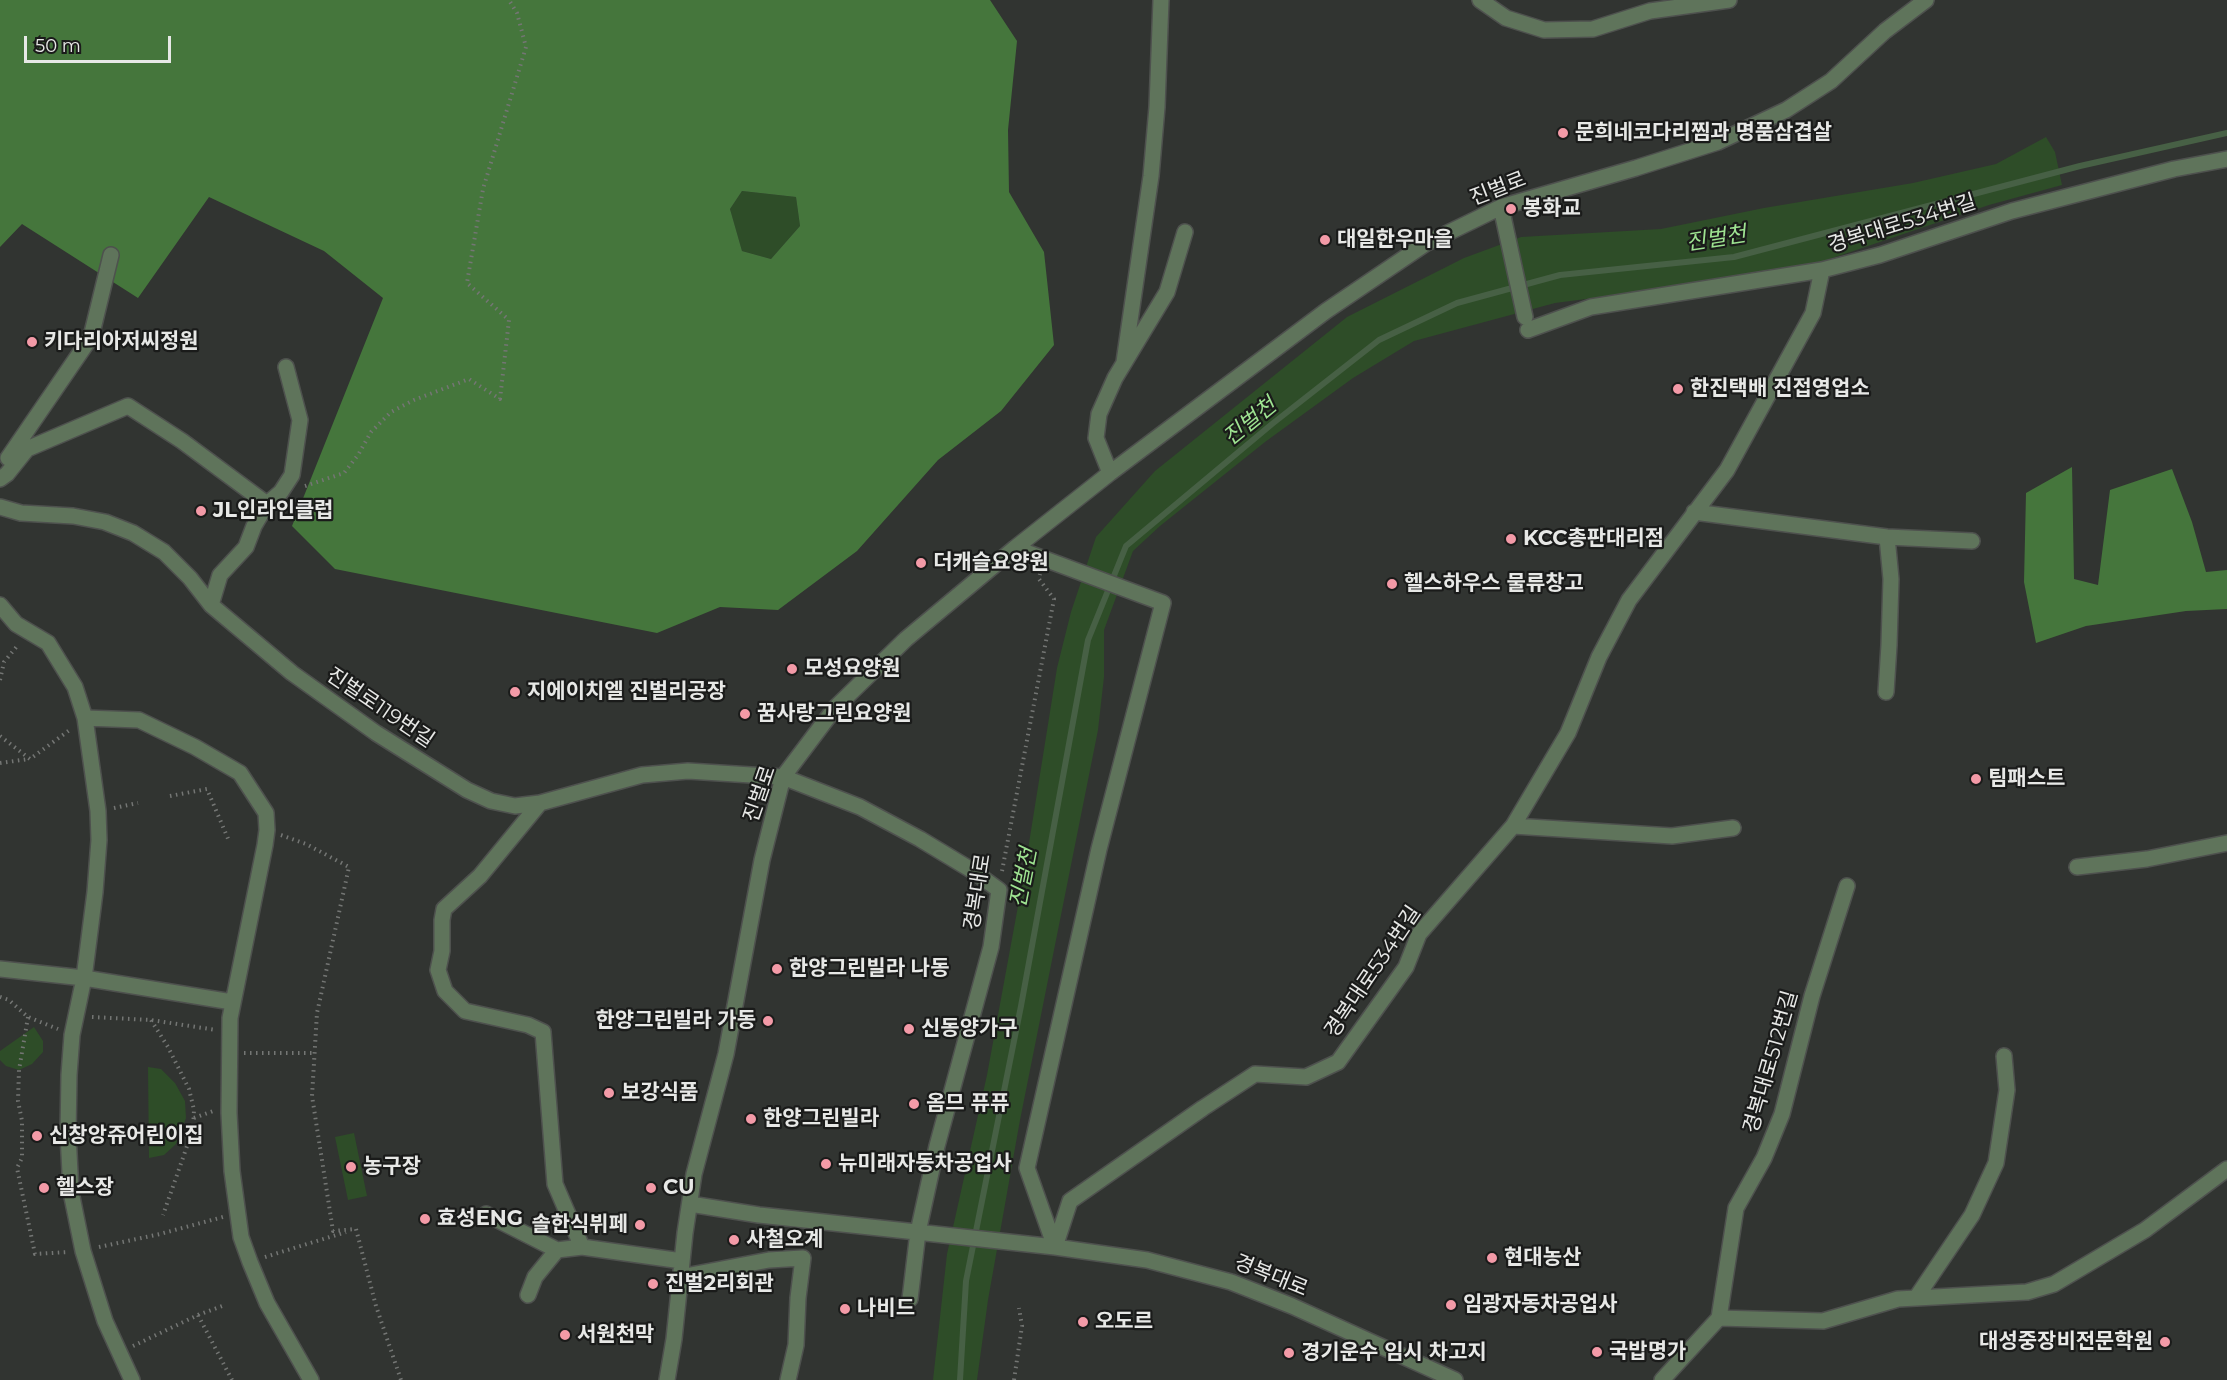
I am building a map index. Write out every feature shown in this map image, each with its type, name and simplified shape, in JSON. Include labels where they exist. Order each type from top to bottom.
[{"type":"street","points":[[1124,362],[1151,176],[1158,106],[1161,0]]},
{"type":"street","points":[[1480,0],[1506,18],[1544,30],[1593,29],[1650,11],[1729,0]]},
{"type":"street","name":"진벌로","points":[[667,1380],[694,1174],[726,1054],[762,860],[783,777],[835,708],[906,639],[1110,473],[1326,311],[1425,244],[1501,207],[1718,142],[1786,110],[1831,81],[1885,31],[1926,0]]},
{"type":"street","name":"경복대로534번길","points":[[1055,1247],[1070,1201],[1255,1074],[1306,1077],[1338,1062],[1406,967],[1419,934],[1514,826],[1568,733],[1599,657],[1629,600],[1727,470],[1813,313],[1822,270],[1880,255],[2012,211],[2174,169],[2227,159]]},
{"type":"street","points":[[1501,207],[1526,324],[1592,307],[1822,270]]},
{"type":"street","points":[[1110,473],[1096,438],[1099,414],[1114,378],[1167,292],[1185,232]]},
{"type":"street","points":[[0,468],[91,337],[111,255]]},
{"type":"street","points":[[211,605],[220,575],[246,547],[254,526],[267,504],[281,492],[292,475],[300,420],[286,367]]},
{"type":"street","points":[[0,479],[7,474],[27,449],[128,406],[182,441],[267,504]]},
{"type":"street","name":"진벌로119번길","points":[[0,507],[21,513],[73,516],[105,522],[133,533],[164,552],[190,578],[211,605],[301,679],[376,733],[467,790],[491,801],[515,806],[540,803],[642,775],[688,771],[783,777],[870,813],[920,838],[974,871],[999,890]]},
{"type":"street","points":[[1694,512],[1887,537],[1972,541]]},
{"type":"street","points":[[1886,692],[1891,579],[1887,537]]},
{"type":"street","points":[[1015,548],[1163,603],[1100,849],[1027,1168],[1055,1247]]},
{"type":"street","points":[[0,605],[16,624],[48,642],[75,687],[85,718],[98,811],[99,840],[84,978],[72,1035],[68,1134],[71,1192],[83,1251],[105,1321],[132,1380]]},
{"type":"street","points":[[85,718],[139,720],[240,773],[266,813],[267,830],[232,1002],[229,1032],[232,1172],[241,1237],[250,1262],[267,1303],[311,1380]]},
{"type":"street","points":[[540,803],[480,876],[444,909],[442,951],[438,970],[445,992],[465,1011],[528,1024],[543,1032],[555,1184],[582,1247]]},
{"type":"street","points":[[1514,826],[1672,836],[1733,828]]},
{"type":"street","points":[[2077,867],[2147,859],[2227,843]]},
{"type":"street","name":"경복대로512번길","points":[[1719,1318],[1736,1208],[1764,1158],[1782,1114],[1812,996],[1847,886]]},
{"type":"street","name":"경복대로","points":[[922,1232],[937,1146],[991,947],[999,890]]},
{"type":"street","points":[[0,969],[43,970],[187,992],[232,1002]]},
{"type":"street","points":[[1916,1298],[1972,1215],[1996,1163],[2007,1090],[2004,1056]]},
{"type":"street","points":[[1662,1380],[1719,1318],[1823,1321],[1898,1299],[2027,1292],[2054,1284],[2145,1230],[2227,1169]]},
{"type":"street","name":"경복대로","points":[[690,1204],[759,1215],[922,1232],[1026,1246],[1055,1247],[1147,1260],[1231,1282],[1292,1306],[1450,1379]]},
{"type":"street","points":[[486,1214],[557,1250],[582,1247],[681,1269],[803,1258],[796,1345],[788,1380]]},
{"type":"street","points":[[910,1299],[922,1232]]},
{"type":"street","points":[[528,1295],[535,1277],[557,1250]]},
{"type":"path","points":[[301,487],[344,473],[371,432],[392,412],[414,400],[469,379],[500,399],[509,320],[467,283],[483,189],[526,47],[517,13],[509,0]]},
{"type":"path","name":"경복대로","points":[[999,890],[1054,599],[1039,579],[1042,559]]},
{"type":"path","points":[[0,680],[4,662],[29,631]]},
{"type":"path","points":[[0,763],[30,759],[85,718]]},
{"type":"path","points":[[0,736],[30,759]]},
{"type":"path","points":[[170,796],[207,789],[229,841]]},
{"type":"path","points":[[98,811],[138,803]]},
{"type":"path","points":[[267,830],[306,844],[349,867],[317,1013],[312,1096],[333,1230],[356,1229]]},
{"type":"path","points":[[0,998],[9,1000],[28,1017],[72,1035]]},
{"type":"path","points":[[76,1016],[151,1020],[229,1032]]},
{"type":"path","points":[[28,1017],[19,1070],[18,1101],[22,1120],[22,1158],[17,1168],[35,1254],[83,1251],[160,1234],[238,1213]]},
{"type":"path","points":[[151,1020],[168,1047],[189,1089],[194,1110],[193,1129],[162,1215]]},
{"type":"path","points":[[229,1053],[315,1053]]},
{"type":"path","points":[[250,1262],[356,1229]]},
{"type":"path","points":[[356,1229],[376,1306],[401,1380]]},
{"type":"path","points":[[120,1352],[198,1315],[225,1305]]},
{"type":"path","points":[[1014,1380],[1022,1326],[1019,1308]]},
{"type":"path","points":[[198,1315],[232,1380]]},
{"type":"green space","points":[[0,0],[990,0],[1017,41],[1008,130],[1009,192],[1044,252],[1054,345],[1001,411],[938,460],[857,551],[778,610],[720,607],[657,633],[335,569],[292,526],[383,298],[324,251],[209,197],[138,298],[22,224],[0,247]],"holes":[[[742,191],[796,197],[800,226],[771,259],[742,251],[730,209]]]},
{"type":"green space","points":[[2046,137],[2055,152],[2062,185],[1989,205],[1815,264],[1687,286],[1555,303],[1414,341],[1353,378],[1265,442],[1160,526],[1133,551],[1104,630],[1104,677],[1098,730],[1020,1120],[988,1300],[977,1380],[933,1380],[947,1254],[987,1075],[1025,868],[1057,668],[1071,612],[1096,537],[1155,471],[1347,317],[1464,258],[1521,237],[1661,229],[1764,208],[1913,183],[1996,164]]},
{"type":"green space","points":[[742,191],[796,197],[800,226],[771,259],[742,251],[730,209]]},
{"type":"green space","points":[[2072,467],[2074,579],[2098,585],[2110,490],[2172,469],[2192,522],[2206,572],[2227,570],[2227,609],[2186,611],[2086,626],[2036,643],[2024,582],[2026,493]]},
{"type":"green space","points":[[34,1027],[43,1041],[43,1052],[32,1064],[19,1070],[6,1066],[0,1060],[0,1051]]},
{"type":"green space","points":[[148,1067],[161,1069],[175,1083],[185,1101],[186,1118],[176,1144],[164,1155],[149,1158]]},
{"type":"green space","name":"농구장","points":[[354,1133],[367,1196],[348,1200],[335,1137]]},
{"type":"waterway","name":"진벌천","points":[[960,1380],[966,1281],[1021,1006],[1088,640],[1126,546],[1272,424],[1379,340],[1457,303],[1560,275],[1734,257],[2080,166],[2227,133]]},
{"type":"place","name":"문희네코다리찜과 명품삼겹살","points":[[1563,133]]},
{"type":"place","name":"봉화교","points":[[1511,209]]},
{"type":"place","name":"대일한우마을","points":[[1325,240]]},
{"type":"place","name":"키다리아저씨정원","points":[[32,342]]},
{"type":"place","name":"한진택배 진접영업소","points":[[1678,389]]},
{"type":"place","name":"JL인라인클럽","points":[[201,511]]},
{"type":"place","name":"KCC총판대리점","points":[[1511,539]]},
{"type":"place","name":"더캐슬요양원","points":[[921,563]]},
{"type":"place","name":"헬스하우스 물류창고","points":[[1392,584]]},
{"type":"place","name":"모성요양원","points":[[792,669]]},
{"type":"place","name":"지에이치엘 진벌리공장","points":[[515,692]]},
{"type":"place","name":"꿈사랑그린요양원","points":[[745,714]]},
{"type":"place","name":"팀패스트","points":[[1976,779]]},
{"type":"place","name":"한양그린빌라 나동","points":[[777,969]]},
{"type":"place","name":"한양그린빌라 가동","points":[[768,1021]]},
{"type":"place","name":"신동양가구","points":[[909,1029]]},
{"type":"place","name":"보강식품","points":[[609,1093]]},
{"type":"place","name":"옴므 퓨퓨","points":[[914,1104]]},
{"type":"place","name":"한양그린빌라","points":[[751,1119]]},
{"type":"place","name":"신창앙쥬어린이집","points":[[37,1136]]},
{"type":"place","name":"뉴미래자동차공업사","points":[[826,1164]]},
{"type":"place","name":"농구장","points":[[351,1167]]},
{"type":"place","name":"헬스장","points":[[44,1188]]},
{"type":"place","name":"CU","points":[[651,1188]]},
{"type":"place","name":"효성ENG","points":[[425,1219]]},
{"type":"place","name":"솔한식뷔페","points":[[640,1225]]},
{"type":"place","name":"사철오계","points":[[734,1240]]},
{"type":"place","name":"현대농산","points":[[1492,1258]]},
{"type":"place","name":"진벌2리회관","points":[[653,1284]]},
{"type":"place","name":"임광자동차공업사","points":[[1451,1305]]},
{"type":"place","name":"나비드","points":[[845,1309]]},
{"type":"place","name":"오도르","points":[[1083,1322]]},
{"type":"place","name":"서원천막","points":[[565,1335]]},
{"type":"place","name":"대성중장비전문학원","points":[[2165,1342]]},
{"type":"place","name":"국밥명가","points":[[1597,1352]]},
{"type":"place","name":"경기운수 임시 차고지","points":[[1289,1353]]}]
